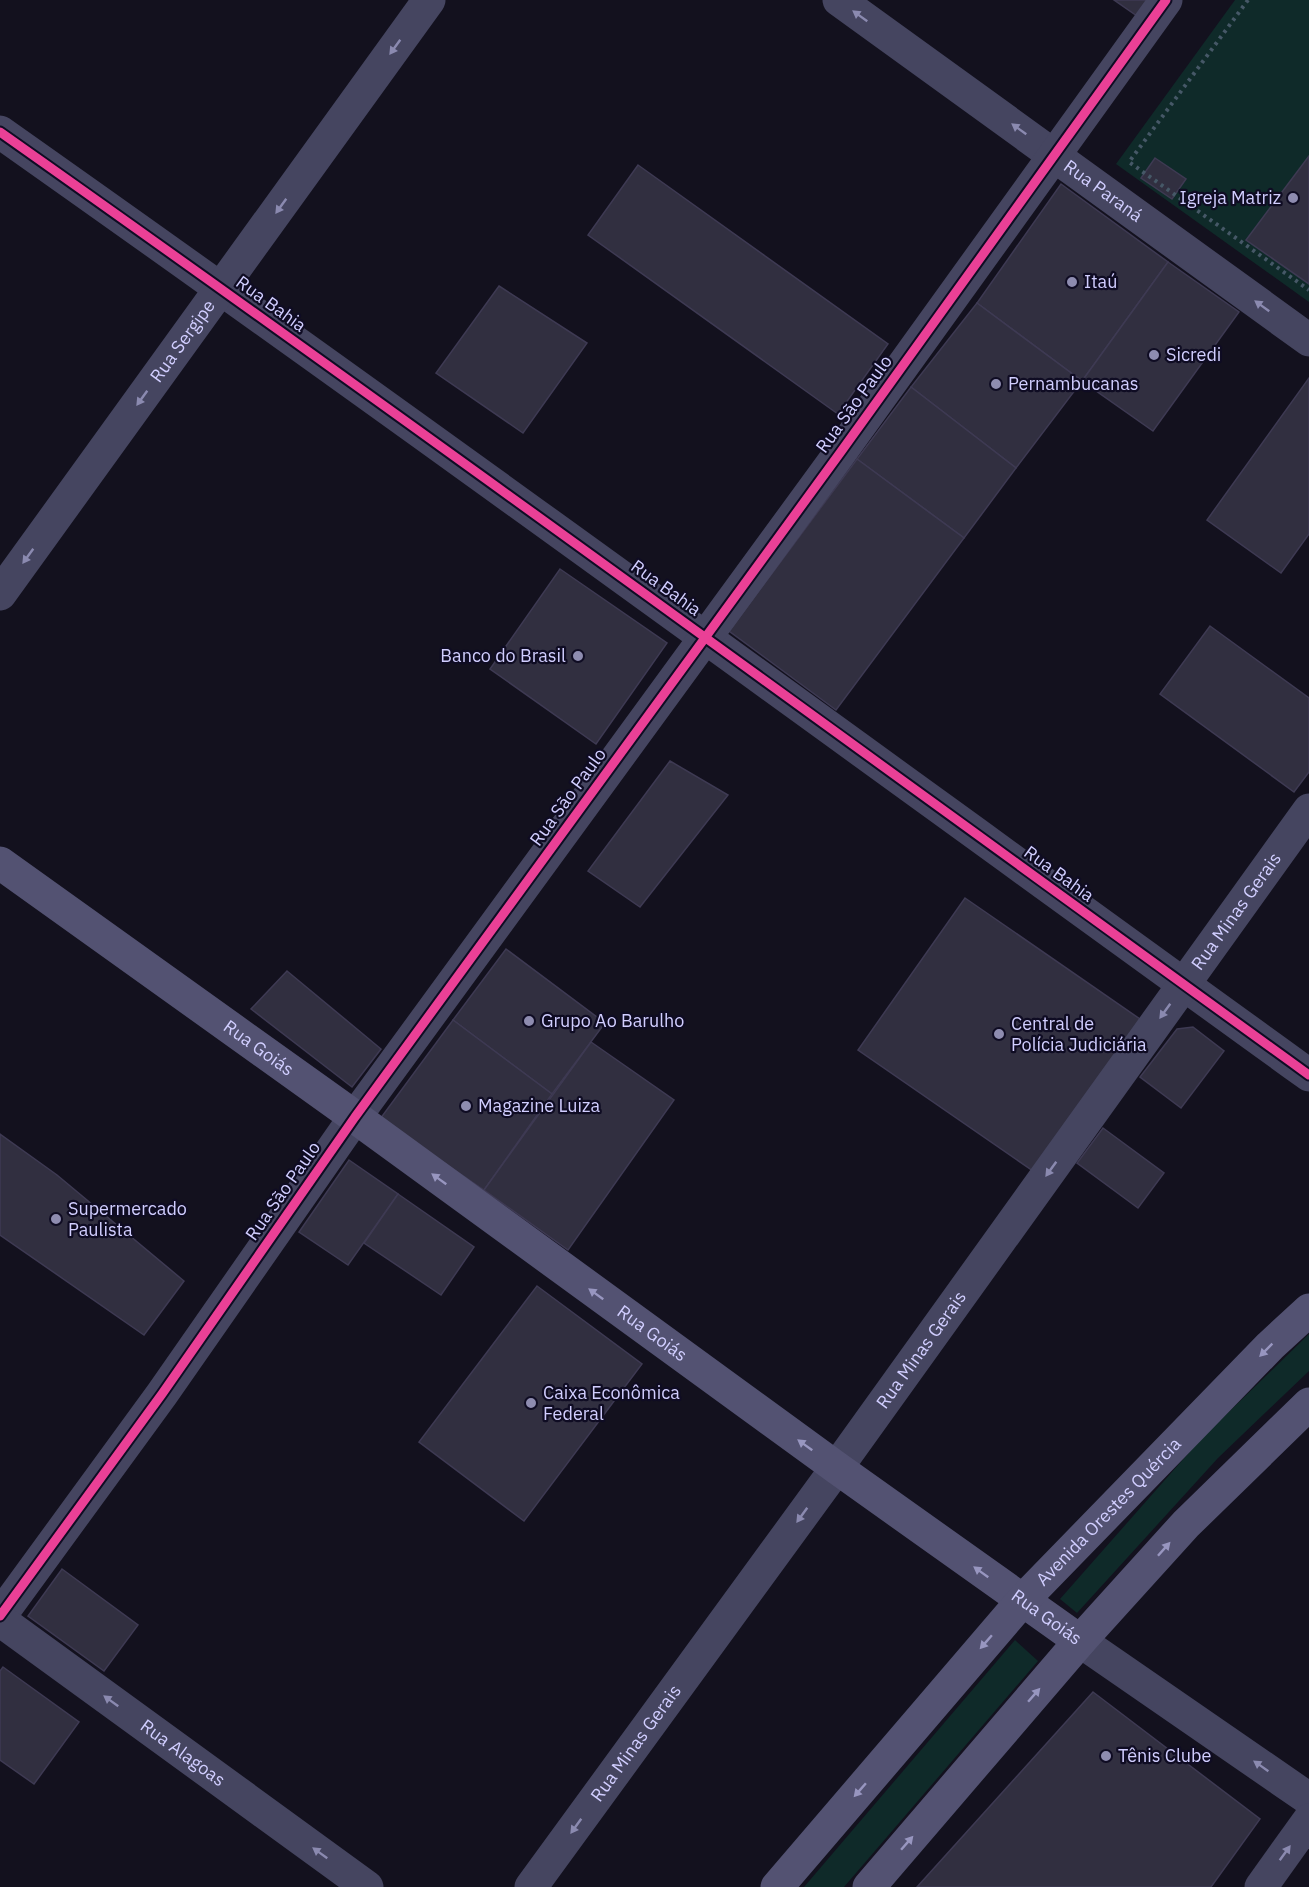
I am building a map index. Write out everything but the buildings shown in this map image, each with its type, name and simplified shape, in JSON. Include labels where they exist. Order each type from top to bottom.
[{"type":"main road","name":"Rua Goiás","points":[[0,862],[837,1468],[1080,1641]]},
{"type":"main road","name":"Avenida Orestes Quércia","points":[[777,1887],[1022,1601],[1270,1346],[1309,1310]]},
{"type":"main road","points":[[869,1887],[1080,1641],[1185,1524],[1309,1404]]},
{"type":"street","name":"Rua Sergipe","points":[[0,594],[429,0]]},
{"type":"street","name":"Rua Paraná","points":[[839,0],[1309,340]]},
{"type":"street","name":"Rua São Paulo","points":[[0,1618],[162,1394],[355,1117],[1166,0]]},
{"type":"street","name":"Rua Bahia","points":[[0,132],[221,288],[704,636],[1309,1076]]},
{"type":"street","name":"Rua Minas Gerais","points":[[531,1887],[837,1468],[1309,810]]},
{"type":"street","name":"Rua Alagoas","points":[[0,1618],[367,1887]]},
{"type":"street","name":"Rua Goiás","points":[[1080,1641],[1309,1799]]},
{"type":"street","points":[[1261,1887],[1309,1820]]},
{"type":"path","points":[[1248,0],[1128,162],[1309,290]]},
{"type":"green space","points":[[1235,0],[1309,0],[1309,302],[1116,164]]},
{"type":"green space","points":[[1309,1334],[1309,1371],[1218,1458],[1077,1613],[1060,1599],[1201,1439]]},
{"type":"green space","points":[[1015,1640],[1038,1661],[844,1887],[804,1887]]},
{"type":"cycle path","points":[[0,1616],[162,1394],[355,1117],[840,453],[1166,0]]},
{"type":"cycle path","points":[[0,132],[492,484],[1309,1075]]},
{"type":"place","name":"Igreja Matriz","points":[[1293,198]]},
{"type":"place","name":"Itaú","points":[[1072,282]]},
{"type":"place","name":"Sicredi","points":[[1154,355]]},
{"type":"place","name":"Pernambucanas","points":[[996,384]]},
{"type":"place","name":"Banco do Brasil","points":[[578,656]]},
{"type":"place","name":"Grupo Ao Barulho","points":[[529,1021]]},
{"type":"place","name":"Central de Polícia Judiciária","points":[[999,1034]]},
{"type":"place","name":"Magazine Luiza","points":[[466,1106]]},
{"type":"place","name":"Supermercado Paulista","points":[[56,1219]]},
{"type":"place","name":"Caixa Econômica Federal","points":[[531,1403]]},
{"type":"place","name":"Tênis Clube","points":[[1106,1756]]}]
